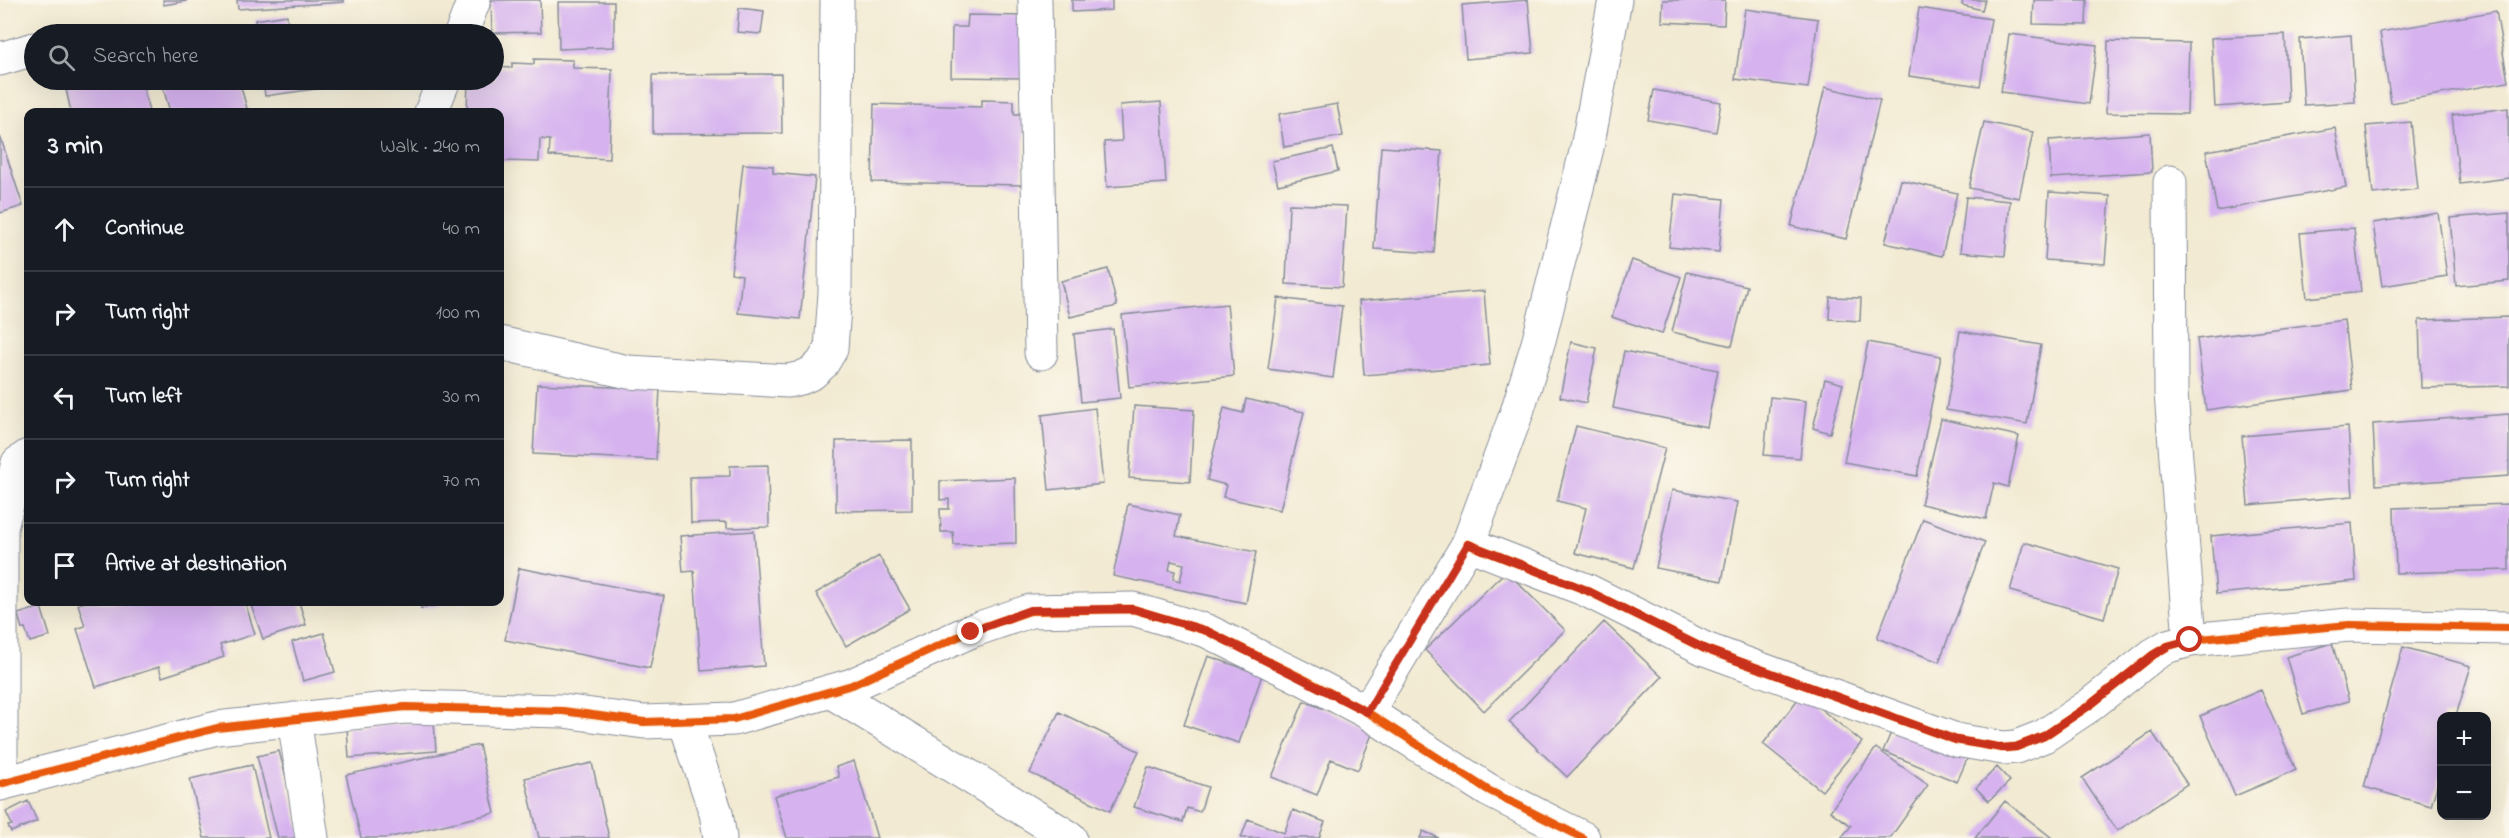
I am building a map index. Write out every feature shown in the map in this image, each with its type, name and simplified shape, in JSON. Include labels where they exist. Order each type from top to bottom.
[{"type":"street","points":[[465,24],[474,0]]},
{"type":"street","points":[[504,344],[628,372],[788,381],[801,378],[822,364],[831,349],[835,293],[837,0]]},
{"type":"street","points":[[1035,0],[1041,353]]},
{"type":"street","points":[[1367,712],[1468,544],[1518,412],[1539,340],[1587,148],[1615,0]]},
{"type":"street","points":[[0,59],[24,52]]},
{"type":"street","points":[[433,108],[440,90]]},
{"type":"street","points":[[2170,182],[2171,393],[2190,640]]},
{"type":"street","points":[[24,459],[18,463],[1,528],[1,784],[217,728],[405,707],[563,711],[644,722],[735,719],[852,685],[971,632],[1030,610],[1133,609],[1207,631],[1367,712],[1488,790],[1583,838]]},
{"type":"street","points":[[1468,544],[1586,590],[1705,649],[1956,740],[2003,748],[2016,747],[2044,736],[2090,705],[2153,655],[2168,646],[2190,640],[2349,626],[2509,628]]},
{"type":"street","points":[[830,691],[1070,838]]},
{"type":"street","points":[[294,719],[312,838]]},
{"type":"street","points":[[685,722],[716,813],[720,838]]},
{"type":"building","points":[[163,0],[186,0],[186,1],[164,5]]},
{"type":"building","points":[[237,0],[344,0],[344,2],[238,9]]},
{"type":"building","points":[[491,0],[540,0],[541,32],[504,33],[504,24],[492,24]]},
{"type":"building","points":[[1072,0],[1112,0],[1112,10],[1072,12]]},
{"type":"building","points":[[1528,0],[1533,53],[1466,59],[1462,5]]},
{"type":"building","points":[[1663,0],[1725,0],[1724,25],[1662,22]]},
{"type":"building","points":[[1963,0],[1985,0],[1982,10],[1962,5]]},
{"type":"building","points":[[2034,0],[2087,0],[2086,25],[2033,24]]},
{"type":"building","points":[[558,2],[614,2],[614,47],[559,49]]},
{"type":"building","points":[[739,8],[764,11],[761,34],[737,32]]},
{"type":"building","points":[[1919,8],[1991,19],[1980,86],[1909,76]]},
{"type":"building","points":[[1745,9],[1818,19],[1808,88],[1735,79]]},
{"type":"building","points":[[2496,11],[2508,82],[2391,103],[2380,32]]},
{"type":"building","points":[[287,15],[288,24],[256,24],[255,20]]},
{"type":"building","points":[[968,15],[1030,16],[1028,78],[951,77],[952,27],[967,27]]},
{"type":"building","points":[[2009,34],[2097,45],[2089,104],[2001,92]]},
{"type":"building","points":[[2285,34],[2288,102],[2215,107],[2211,38]]},
{"type":"building","points":[[2351,35],[2355,102],[2304,105],[2300,39]]},
{"type":"building","points":[[2108,41],[2189,43],[2187,114],[2106,113]]},
{"type":"building","points":[[534,59],[573,60],[573,68],[612,69],[609,159],[549,156],[550,140],[540,139],[539,162],[504,161],[504,108],[467,108],[468,90],[504,90],[504,68],[512,68],[512,63],[534,64]]},
{"type":"building","points":[[781,74],[782,133],[653,134],[653,75]]},
{"type":"building","points":[[1825,87],[1880,100],[1846,239],[1791,226]]},
{"type":"building","points":[[66,90],[144,90],[148,108],[70,108]]},
{"type":"building","points":[[164,90],[242,90],[247,108],[169,108]]},
{"type":"building","points":[[264,90],[308,90],[265,96]]},
{"type":"building","points":[[1654,90],[1721,102],[1716,132],[1648,120]]},
{"type":"building","points":[[982,100],[1014,101],[1014,114],[1025,114],[1022,185],[872,182],[874,104],[982,107]]},
{"type":"building","points":[[1161,102],[1166,183],[1107,187],[1104,142],[1122,141],[1120,105]]},
{"type":"building","points":[[1337,104],[1343,136],[1284,147],[1279,114]]},
{"type":"building","points":[[2508,108],[2509,178],[2460,184],[2452,115]]},
{"type":"building","points":[[1984,122],[2033,132],[2019,198],[1969,188]]},
{"type":"building","points":[[2411,122],[2418,189],[2373,194],[2366,126]]},
{"type":"building","points":[[2335,128],[2346,187],[2217,211],[2206,151]]},
{"type":"building","points":[[2150,133],[2152,172],[2051,178],[2049,140]]},
{"type":"building","points":[[0,136],[23,206],[0,213]]},
{"type":"building","points":[[1381,147],[1442,151],[1434,253],[1374,249]]},
{"type":"building","points":[[1333,148],[1338,171],[1278,185],[1272,161]]},
{"type":"building","points":[[743,164],[773,166],[773,173],[815,177],[800,319],[738,313],[742,275],[731,273]]},
{"type":"building","points":[[1901,180],[1957,193],[1942,256],[1885,243]]},
{"type":"building","points":[[2049,192],[2110,196],[2105,264],[2045,260]]},
{"type":"building","points":[[1675,194],[1724,199],[1719,252],[1669,247]]},
{"type":"building","points":[[1966,197],[2010,201],[2005,256],[1960,252]]},
{"type":"building","points":[[1289,204],[1347,206],[1342,287],[1286,284]]},
{"type":"building","points":[[2438,213],[2447,276],[2382,286],[2373,223]]},
{"type":"building","points":[[2509,213],[2509,281],[2456,286],[2450,218]]},
{"type":"building","points":[[2354,228],[2361,292],[2307,298],[2300,233]]},
{"type":"building","points":[[1632,260],[1681,277],[1662,334],[1612,317]]},
{"type":"building","points":[[1108,269],[1117,306],[1070,317],[1061,281]]},
{"type":"building","points":[[1687,272],[1747,286],[1732,346],[1672,332]]},
{"type":"building","points":[[1484,291],[1490,365],[1364,375],[1359,301]]},
{"type":"building","points":[[1830,297],[1861,298],[1860,321],[1829,319]]},
{"type":"building","points":[[1278,298],[1342,306],[1333,378],[1268,369]]},
{"type":"building","points":[[1227,304],[1234,376],[1129,387],[1122,315]]},
{"type":"building","points":[[2509,317],[2509,386],[2421,388],[2419,320]]},
{"type":"building","points":[[2344,320],[2352,390],[2206,410],[2197,339]]},
{"type":"building","points":[[1113,329],[1120,398],[1081,402],[1074,334]]},
{"type":"building","points":[[1960,331],[2041,345],[2027,424],[1946,410]]},
{"type":"building","points":[[1571,342],[1597,348],[1586,403],[1560,397]]},
{"type":"building","points":[[1868,342],[1941,356],[1917,476],[1844,462]]},
{"type":"building","points":[[1624,351],[1718,370],[1707,427],[1613,408]]},
{"type":"building","points":[[1825,379],[1843,384],[1830,433],[1813,428]]},
{"type":"building","points":[[537,384],[660,389],[656,460],[533,454]]},
{"type":"building","points":[[1770,397],[1806,401],[1800,458],[1764,455]]},
{"type":"building","points":[[1246,399],[1304,412],[1280,510],[1223,497],[1226,485],[1207,480],[1224,408],[1243,413]]},
{"type":"building","points":[[1134,406],[1194,410],[1190,482],[1129,478]]},
{"type":"building","points":[[1095,408],[1103,484],[1049,490],[1042,415]]},
{"type":"building","points":[[2509,414],[2509,476],[2376,485],[2373,424]]},
{"type":"building","points":[[1941,419],[2019,436],[2008,487],[1994,483],[1986,519],[1921,504]]},
{"type":"building","points":[[1576,426],[1665,448],[1634,568],[1575,553],[1586,508],[1557,501]]},
{"type":"building","points":[[2348,427],[2353,496],[2248,505],[2242,436]]},
{"type":"building","points":[[912,440],[912,510],[836,511],[836,441]]},
{"type":"building","points":[[768,465],[769,527],[727,528],[727,522],[691,523],[690,477],[730,476],[730,466]]},
{"type":"building","points":[[1015,478],[1016,543],[954,545],[953,532],[941,532],[940,509],[949,509],[949,499],[940,500],[940,481]]},
{"type":"building","points":[[1672,490],[1737,502],[1722,581],[1656,568]]},
{"type":"building","points":[[1128,504],[1180,515],[1176,536],[1256,552],[1246,603],[1113,576]],"holes":[[[1171,561],[1184,564],[1180,581],[1173,579],[1175,571],[1169,570]]]},
{"type":"building","points":[[2509,504],[2509,570],[2396,573],[2394,508]]},
{"type":"building","points":[[1923,519],[1985,542],[1939,662],[1877,638]]},
{"type":"building","points":[[2352,523],[2356,581],[2216,594],[2211,536]]},
{"type":"building","points":[[754,531],[764,666],[701,671],[694,571],[683,572],[680,536]]},
{"type":"building","points":[[2024,542],[2118,569],[2104,618],[2010,591]]},
{"type":"building","points":[[879,556],[910,609],[846,646],[816,593]]},
{"type":"building","points":[[519,568],[664,596],[650,668],[505,640]]},
{"type":"building","points":[[1506,571],[1565,630],[1484,711],[1425,650]]},
{"type":"building","points":[[79,606],[246,606],[255,634],[220,645],[224,657],[162,677],[159,667],[96,687],[77,629],[85,626]]},
{"type":"building","points":[[251,606],[300,606],[306,625],[263,639]]},
{"type":"building","points":[[41,607],[50,636],[30,642],[25,628],[22,629],[18,614]]},
{"type":"building","points":[[1604,622],[1662,677],[1567,777],[1509,722]]},
{"type":"building","points":[[324,633],[335,672],[303,681],[292,642]]},
{"type":"building","points":[[2332,643],[2349,701],[2303,714],[2286,657]]},
{"type":"building","points":[[2403,647],[2471,666],[2457,712],[2437,712],[2437,786],[2431,806],[2364,787]]},
{"type":"building","points":[[1208,656],[1262,675],[1239,743],[1184,725]]},
{"type":"building","points":[[2261,690],[2296,770],[2235,796],[2200,716]]},
{"type":"building","points":[[1802,694],[1862,742],[1822,791],[1763,744]]},
{"type":"building","points":[[1304,701],[1374,729],[1358,770],[1331,759],[1317,795],[1272,777]]},
{"type":"building","points":[[1059,712],[1139,751],[1110,811],[1030,773]]},
{"type":"building","points":[[434,721],[436,751],[349,758],[347,728]]},
{"type":"building","points":[[1894,726],[1968,757],[1957,782],[1883,751]]},
{"type":"building","points":[[2152,732],[2187,784],[2117,831],[2082,778]]},
{"type":"building","points":[[479,745],[495,813],[387,838],[361,838],[346,775]]},
{"type":"building","points":[[1876,748],[1928,785],[1890,838],[1841,838],[1851,826],[1830,811]]},
{"type":"building","points":[[279,751],[302,838],[278,838],[257,756]]},
{"type":"building","points":[[854,761],[877,838],[787,838],[774,796],[839,777],[836,767]]},
{"type":"building","points":[[592,763],[609,838],[539,838],[525,778]]},
{"type":"building","points":[[252,765],[269,838],[204,838],[190,779]]},
{"type":"building","points":[[1148,767],[1208,787],[1200,812],[1187,808],[1183,822],[1134,807]]},
{"type":"building","points":[[1997,767],[2010,781],[1989,801],[1976,788]]},
{"type":"building","points":[[28,801],[37,821],[11,832],[8,826],[12,825],[6,812]]},
{"type":"building","points":[[2005,801],[2052,838],[1975,838]]},
{"type":"building","points":[[1293,810],[1325,822],[1319,838],[1241,838],[1248,819],[1284,833]]},
{"type":"building","points":[[1423,831],[1439,838],[1420,838]]},
{"type":"cycle path","points":[[1468,544],[1586,590],[1705,649],[1956,740],[2003,748],[2016,747],[2044,736],[2090,705],[2153,655],[2168,646],[2190,640],[2349,625],[2509,628]]},
{"type":"cycle path","points":[[0,784],[217,728],[405,707],[563,711],[644,722],[734,719],[852,685],[971,631],[1030,611],[1133,609],[1207,631],[1302,678],[1367,712],[1488,790],[1583,838]]},
{"type":"route","points":[[971,632],[1030,610],[1133,609],[1207,631],[1367,712],[1468,544],[1586,590],[1705,649],[1956,740],[2003,748],[2016,747],[2044,736],[2090,705],[2153,655],[2168,646],[2190,640]]}]
